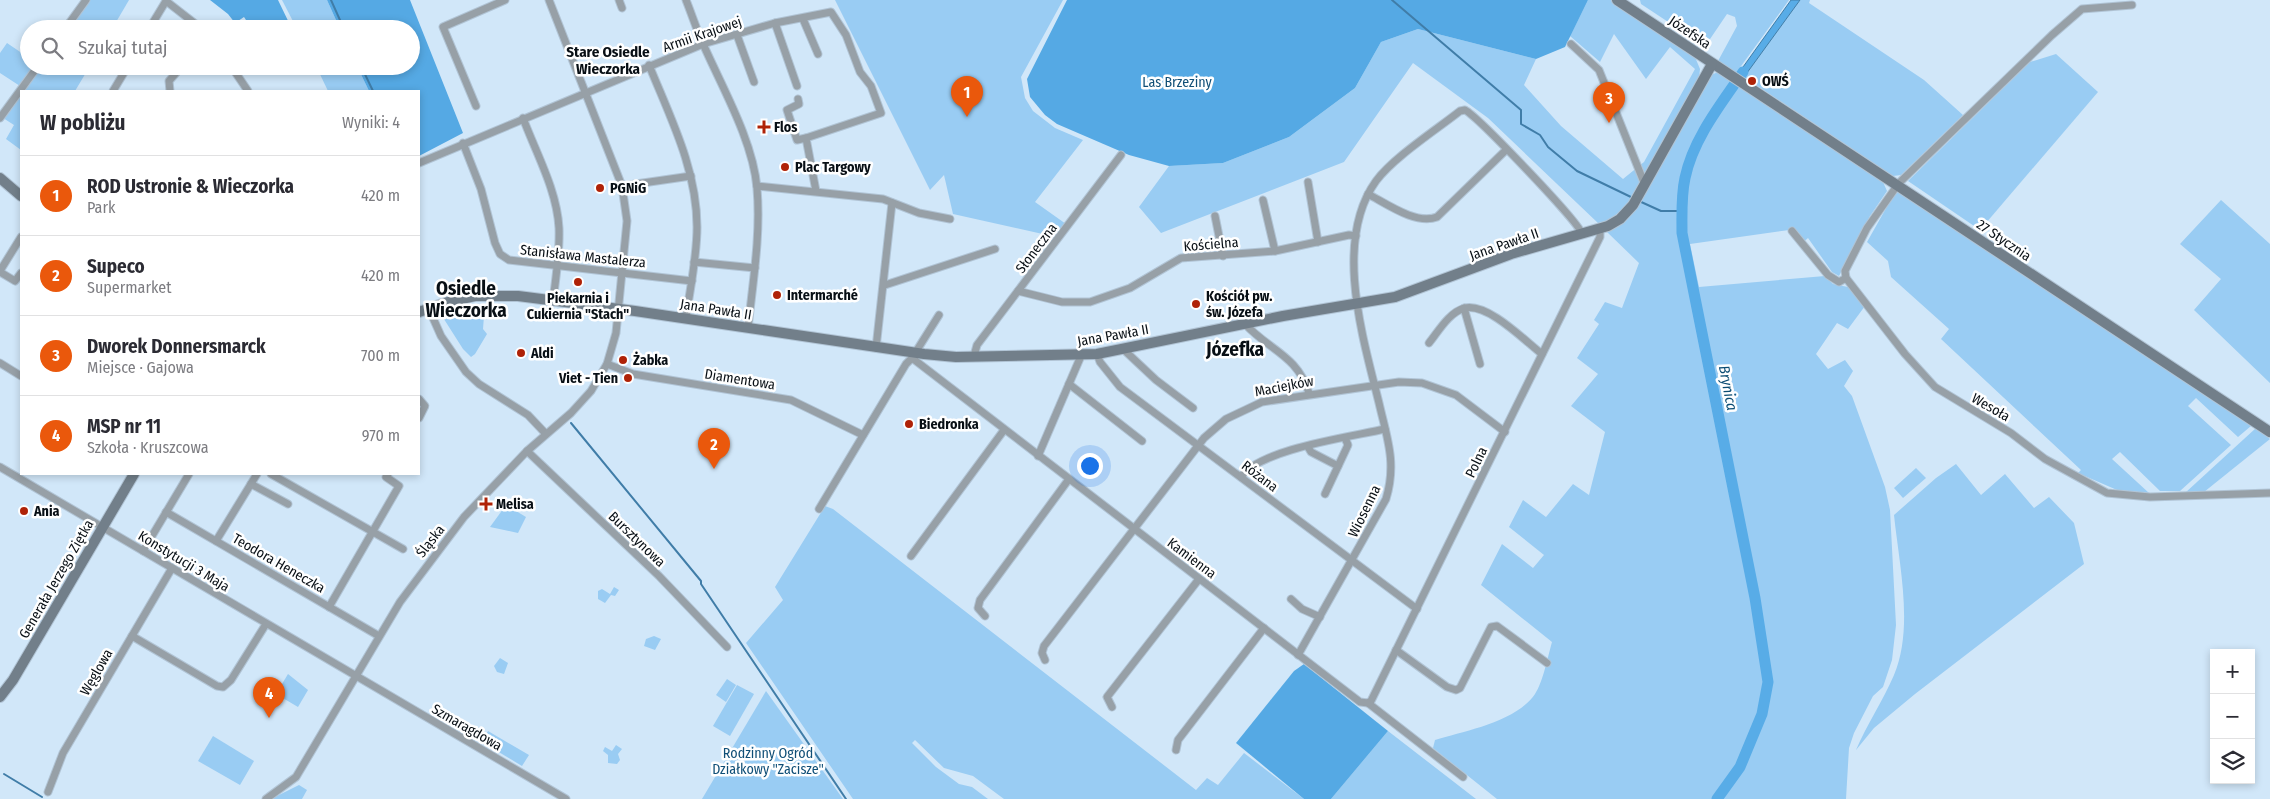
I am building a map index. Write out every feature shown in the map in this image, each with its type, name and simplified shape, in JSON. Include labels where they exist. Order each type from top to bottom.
[{"type":"street","points":[[72,20],[86,0]]},
{"type":"street","points":[[155,20],[166,0],[191,20]]},
{"type":"street","points":[[476,106],[442,27],[505,0]]},
{"type":"street","name":"Śląska","points":[[266,799],[296,777],[405,595],[464,517],[527,451],[582,402],[607,364],[616,333],[623,273],[627,221],[622,186],[549,0]]},
{"type":"street","points":[[619,0],[622,8]]},
{"type":"street","points":[[686,0],[703,44],[735,113],[750,156],[757,186],[758,225],[748,328]]},
{"type":"street","name":"Józefska","points":[[1617,0],[1726,73]]},
{"type":"street","points":[[1792,231],[1828,275],[1839,282],[1846,278],[1845,271],[1867,228],[1897,186],[2082,9],[2132,5]]},
{"type":"street","name":"Armii Krajowej","points":[[420,163],[462,143],[703,44],[775,23],[831,12],[846,35],[860,72],[871,86],[881,113],[806,138]]},
{"type":"street","points":[[803,19],[818,54]]},
{"type":"street","points":[[775,23],[797,86]]},
{"type":"street","points":[[737,35],[754,82]]},
{"type":"street","points":[[1571,44],[1599,70],[1633,159],[1643,180],[1646,182]]},
{"type":"street","name":"Jana Pawła II","points":[[424,310],[475,296],[497,295],[553,300],[686,318],[876,348],[913,356],[1081,356],[1097,354],[1245,324],[1394,297],[1519,252],[1600,229],[1620,219],[1633,205],[1712,64]]},
{"type":"street","points":[[649,65],[683,146],[695,197],[697,227],[692,281],[686,318]]},
{"type":"street","name":"27 Stycznia","points":[[1726,73],[2270,432]]},
{"type":"street","points":[[20,90],[31,75]]},
{"type":"street","points":[[114,90],[123,75]]},
{"type":"street","points":[[170,90],[170,81],[175,75]]},
{"type":"street","points":[[238,75],[247,90]]},
{"type":"street","points":[[0,118],[20,91]]},
{"type":"street","points":[[798,99],[799,104],[787,110],[797,140],[806,138],[816,191]]},
{"type":"street","name":"Wiosenna","points":[[1298,655],[1353,561],[1386,499],[1392,482],[1391,452],[1374,385],[1354,282],[1356,236],[1368,194],[1376,181],[1388,168],[1460,111],[1465,110],[1470,113],[1506,150]]},
{"type":"street","points":[[523,118],[549,185],[559,226],[558,265],[553,300]]},
{"type":"street","name":"Stanisława Mastalerza","points":[[462,143],[481,188],[494,243],[500,254],[509,260],[692,281]]},
{"type":"street","points":[[1368,194],[1419,218],[1432,219],[1440,214],[1506,150],[1572,219],[1582,234]]},
{"type":"street","name":"Słoneczna","points":[[974,356],[977,345],[1121,155]]},
{"type":"street","points":[[622,186],[690,176]]},
{"type":"street","points":[[0,178],[20,195]]},
{"type":"street","points":[[1308,182],[1318,242]]},
{"type":"street","points":[[757,186],[883,199],[919,213],[950,219]]},
{"type":"street","points":[[1263,200],[1275,251]]},
{"type":"street","points":[[876,348],[885,285],[892,203]]},
{"type":"street","points":[[1215,216],[1223,256]]},
{"type":"street","name":"Polna","points":[[1368,703],[1371,701],[1505,432],[1600,236],[1600,229]]},
{"type":"street","name":"Kościelna","points":[[1018,291],[1062,302],[1090,302],[1130,288],[1181,258],[1275,251],[1349,235],[1356,236]]},
{"type":"street","points":[[20,239],[0,271],[20,286]]},
{"type":"street","points":[[885,285],[996,249]]},
{"type":"street","points":[[694,262],[755,268]]},
{"type":"street","points":[[15,281],[20,274]]},
{"type":"street","name":"Wesoła","points":[[1846,278],[1904,354],[1935,387],[2011,433],[2045,459],[2107,493],[2150,497],[2270,493]]},
{"type":"street","points":[[1429,343],[1452,316],[1464,308],[1481,308],[1542,354]]},
{"type":"street","points":[[1464,308],[1480,364]]},
{"type":"street","points":[[424,310],[466,372],[534,422],[546,434]]},
{"type":"street","points":[[819,509],[906,364],[940,315]]},
{"type":"street","points":[[1245,324],[1295,365],[1304,377],[1310,394]]},
{"type":"street","points":[[1123,349],[1156,380],[1193,408]]},
{"type":"street","name":"Różana","points":[[1097,354],[1100,362],[1120,387],[1417,608]]},
{"type":"street","name":"Kamienna","points":[[913,356],[1004,430],[1360,702],[1368,703],[1463,777]]},
{"type":"street","points":[[1038,456],[1081,356]]},
{"type":"street","points":[[0,363],[20,375]]},
{"type":"street","name":"Diamentowa","points":[[607,364],[633,374],[792,400],[863,435]]},
{"type":"street","name":"Maciejków","points":[[1045,660],[1042,653],[1044,646],[1198,445],[1226,419],[1251,405],[1275,398],[1374,385],[1413,382],[1436,386],[1462,399],[1505,432]]},
{"type":"street","points":[[1069,384],[1142,441]]},
{"type":"street","points":[[420,400],[425,406],[420,416]]},
{"type":"street","points":[[1240,477],[1263,459],[1282,451],[1308,447],[1385,429]]},
{"type":"street","points":[[911,556],[1004,430]]},
{"type":"street","points":[[1324,494],[1348,444],[1345,438]]},
{"type":"street","points":[[1308,447],[1311,452],[1338,466]]},
{"type":"street","name":"Bursztynowa","points":[[527,451],[658,576],[727,648]]},
{"type":"street","name":"Konstytucji 3 Maja","points":[[1,470],[103,527],[356,676]]},
{"type":"street","name":"Generała Jerzego Ziętka","points":[[0,697],[16,674],[133,475]]},
{"type":"street","points":[[143,551],[188,475]]},
{"type":"street","points":[[216,541],[256,475]]},
{"type":"street","points":[[274,475],[403,549]]},
{"type":"street","points":[[329,607],[399,486],[386,478],[388,475]]},
{"type":"street","points":[[985,616],[978,608],[980,600],[1069,479]]},
{"type":"street","points":[[252,484],[288,504]]},
{"type":"street","name":"Teodora Heneczka","points":[[166,512],[379,636]]},
{"type":"street","name":"Węglowa","points":[[48,792],[63,754],[172,568]]},
{"type":"street","points":[[1112,708],[1107,697],[1199,579]]},
{"type":"street","points":[[1291,599],[1302,609],[1320,617]]},
{"type":"street","points":[[132,636],[216,686],[223,687],[232,680],[266,624]]},
{"type":"street","points":[[1396,650],[1447,687],[1456,690],[1460,688],[1491,627],[1497,626],[1547,663]]},
{"type":"street","points":[[1176,750],[1178,740],[1264,628]]},
{"type":"street","name":"Szmaragdowa","points":[[356,676],[566,799]]},
{"type":"green space","points":[[82,0],[129,0],[117,20],[68,20]]},
{"type":"green space","points":[[210,0],[278,0],[288,20],[246,20],[244,17],[240,20],[233,20]]},
{"type":"green space","points":[[282,0],[327,0],[336,20],[292,20]]},
{"type":"green space","points":[[327,0],[410,0],[418,20],[336,20]]},
{"type":"green space","points":[[835,0],[1063,0],[1021,77],[1025,98],[1033,111],[1055,128],[1083,140],[1035,202],[1066,224],[1056,237],[953,214],[944,175],[930,190]]},
{"type":"green space","name":"Las Brzeziny","points":[[1067,0],[1588,0],[1565,47],[1536,59],[1418,29],[1381,42],[1355,88],[1289,137],[1223,163],[1169,166],[1129,155],[1057,124],[1045,115],[1030,97],[1027,79]]},
{"type":"green space","points":[[1588,0],[1613,0],[1695,57],[1700,69],[1699,78],[1630,202],[1616,215],[1604,222],[1599,224],[1488,118],[1413,63],[1344,162],[1161,233],[1139,207],[1169,166],[1223,163],[1289,137],[1355,88],[1381,42],[1418,29],[1536,59],[1524,85],[1561,126],[1623,179],[1644,162],[1695,69],[1670,47],[1646,79],[1614,34],[1600,62],[1570,36]]},
{"type":"green space","points":[[1640,0],[1789,0],[1736,73],[1718,61],[1737,26],[1735,17],[1727,14],[1708,42],[1703,45],[1641,4]]},
{"type":"green space","points":[[1800,0],[1810,0],[1809,3],[1924,80],[1963,115],[1901,175],[1893,176],[1744,77]]},
{"type":"green space","points":[[420,25],[463,133],[420,155],[420,90],[369,90],[361,75],[420,75]]},
{"type":"green space","points":[[7,43],[20,52],[20,75],[85,75],[76,90],[20,90],[20,149],[6,139],[14,125],[0,116],[20,86],[0,73],[0,53]]},
{"type":"green space","points":[[2056,54],[2098,92],[1980,230],[1908,181],[2030,62]]},
{"type":"green space","points":[[1718,72],[1883,182],[1887,191],[1870,216],[1839,276],[1832,272],[1808,238],[1800,245],[1789,230],[1690,244],[1699,287],[1825,276],[1833,284],[1848,287],[1865,306],[1848,329],[1837,323],[1816,354],[1828,369],[1845,360],[1853,371],[1844,386],[1852,396],[1885,487],[1890,510],[1896,625],[1892,660],[1883,687],[1873,696],[1854,733],[1849,748],[1846,799],[1497,799],[1433,748],[1435,740],[1489,724],[1516,712],[1526,704],[1535,694],[1540,683],[1552,642],[1481,585],[1502,544],[1533,568],[1544,555],[1509,527],[1523,500],[1546,517],[1573,484],[1589,495],[1605,432],[1571,406],[1598,374],[1577,358],[1599,324],[1594,320],[1605,302],[1622,308],[1639,263],[1606,231],[1612,228],[1682,125],[1711,75]]},
{"type":"green space","points":[[320,75],[361,75],[369,90],[328,90]]},
{"type":"green space","points":[[1898,192],[2251,426],[2238,437],[2196,398],[2188,406],[2231,445],[2180,491],[2160,491],[2120,452],[2112,459],[2149,493],[2117,490],[2078,473],[2081,470],[1941,339],[1949,329],[1891,277],[1888,261],[1867,242],[1893,196]]},
{"type":"green space","points":[[2221,200],[2270,244],[2270,383],[2194,310],[2221,279],[2180,244]]},
{"type":"green space","points":[[476,304],[484,316],[483,329],[487,334],[475,354],[471,357],[463,349],[442,316],[455,309]]},
{"type":"green space","points":[[2256,428],[2270,439],[2204,492],[2185,493]]},
{"type":"green space","points":[[1956,464],[1981,495],[2005,474],[2034,508],[2049,497],[2074,523],[2084,564],[1915,694],[1874,728],[1856,750],[1894,675],[1900,657],[1904,617],[1894,515],[1936,478]]},
{"type":"green space","points":[[1916,468],[1926,478],[1903,498],[1894,488]]},
{"type":"green space","points":[[506,505],[526,517],[518,533],[490,527]]},
{"type":"green space","points":[[825,506],[833,509],[1196,790],[1207,778],[1218,785],[1244,753],[1304,799],[1004,799],[973,776],[944,768],[915,740],[912,743],[936,767],[959,784],[972,787],[988,799],[853,799],[746,643],[783,600],[775,587]]},
{"type":"green space","points":[[614,587],[619,590],[615,596],[611,595],[605,603],[598,599],[598,591],[602,589],[610,594]]},
{"type":"green space","points":[[654,636],[661,639],[655,650],[644,646],[646,639]]},
{"type":"green space","points":[[500,658],[508,663],[504,674],[497,672],[494,666]]},
{"type":"green space","points":[[1304,664],[1388,731],[1331,799],[1304,799],[1236,743],[1294,671]]},
{"type":"green space","points":[[288,674],[308,690],[298,707],[276,694]]},
{"type":"green space","points":[[727,679],[736,685],[726,702],[716,695]]},
{"type":"green space","points":[[737,685],[754,694],[730,736],[713,726]]},
{"type":"green space","name":"Rodzinny Ogród Działkowy \"Zacisze\"","points":[[766,691],[843,799],[702,799]]},
{"type":"green space","points":[[488,731],[529,755],[522,766],[482,742]]},
{"type":"green space","points":[[1388,731],[1476,799],[1331,799]]},
{"type":"green space","points":[[213,736],[254,761],[240,785],[198,761]]},
{"type":"green space","points":[[616,745],[622,749],[618,754],[620,760],[617,764],[608,763],[608,755],[603,751],[605,747],[612,751]]},
{"type":"green space","points":[[299,785],[307,790],[302,799],[271,799]]},
{"type":"shaded area","points":[[1791,0],[1800,0],[1744,77],[1738,74]]},
{"type":"waterway","points":[[331,0],[340,20]]},
{"type":"waterway","points":[[1392,0],[1521,110],[1521,124],[1540,135],[1548,147],[1577,171],[1633,198]]},
{"type":"waterway","name":"Brynica","points":[[1717,799],[1740,767],[1762,714],[1768,682],[1755,598],[1682,233],[1682,206],[1685,178],[1694,149],[1717,109],[1743,72]]},
{"type":"waterway","points":[[365,75],[373,90]]},
{"type":"waterway","points":[[1639,201],[1661,211],[1682,211]]},
{"type":"waterway","points":[[571,423],[701,581],[701,584],[846,799]]},
{"type":"waterway","points":[[4,774],[42,797]]},
{"type":"place","name":"OWŚ","points":[[1752,81]]},
{"type":"place","name":"ROD Ustronie & Wieczorka","points":[[967,117]]},
{"type":"place","name":"Dworek Donnersmarck","points":[[1609,123]]},
{"type":"place","name":"Flos","points":[[764,127]]},
{"type":"place","name":"Plac Targowy","points":[[785,167]]},
{"type":"place","name":"PGNiG","points":[[600,188]]},
{"type":"place","name":"Piekarnia i Cukiernia \"Stach\"","points":[[578,282]]},
{"type":"place","name":"Intermarché","points":[[777,295]]},
{"type":"place","name":"Kościół pw. św. Józefa","points":[[1196,304]]},
{"type":"place","name":"Aldi","points":[[521,353]]},
{"type":"place","name":"Żabka","points":[[623,360]]},
{"type":"place","name":"Viet - Tien","points":[[628,378]]},
{"type":"place","name":"Biedronka","points":[[909,424]]},
{"type":"place","name":"Supeco","points":[[714,469]]},
{"type":"place","name":"Melisa","points":[[486,504]]},
{"type":"place","name":"Ania","points":[[24,511]]},
{"type":"place","name":"MSP nr 11","points":[[269,718]]},
{"type":"district","name":"Stare Osiedle Wieczorka","points":[[608,60]]},
{"type":"district","name":"Osiedle Wieczorka","points":[[466,299]]},
{"type":"district","name":"Józefka","points":[[1235,349]]}]
